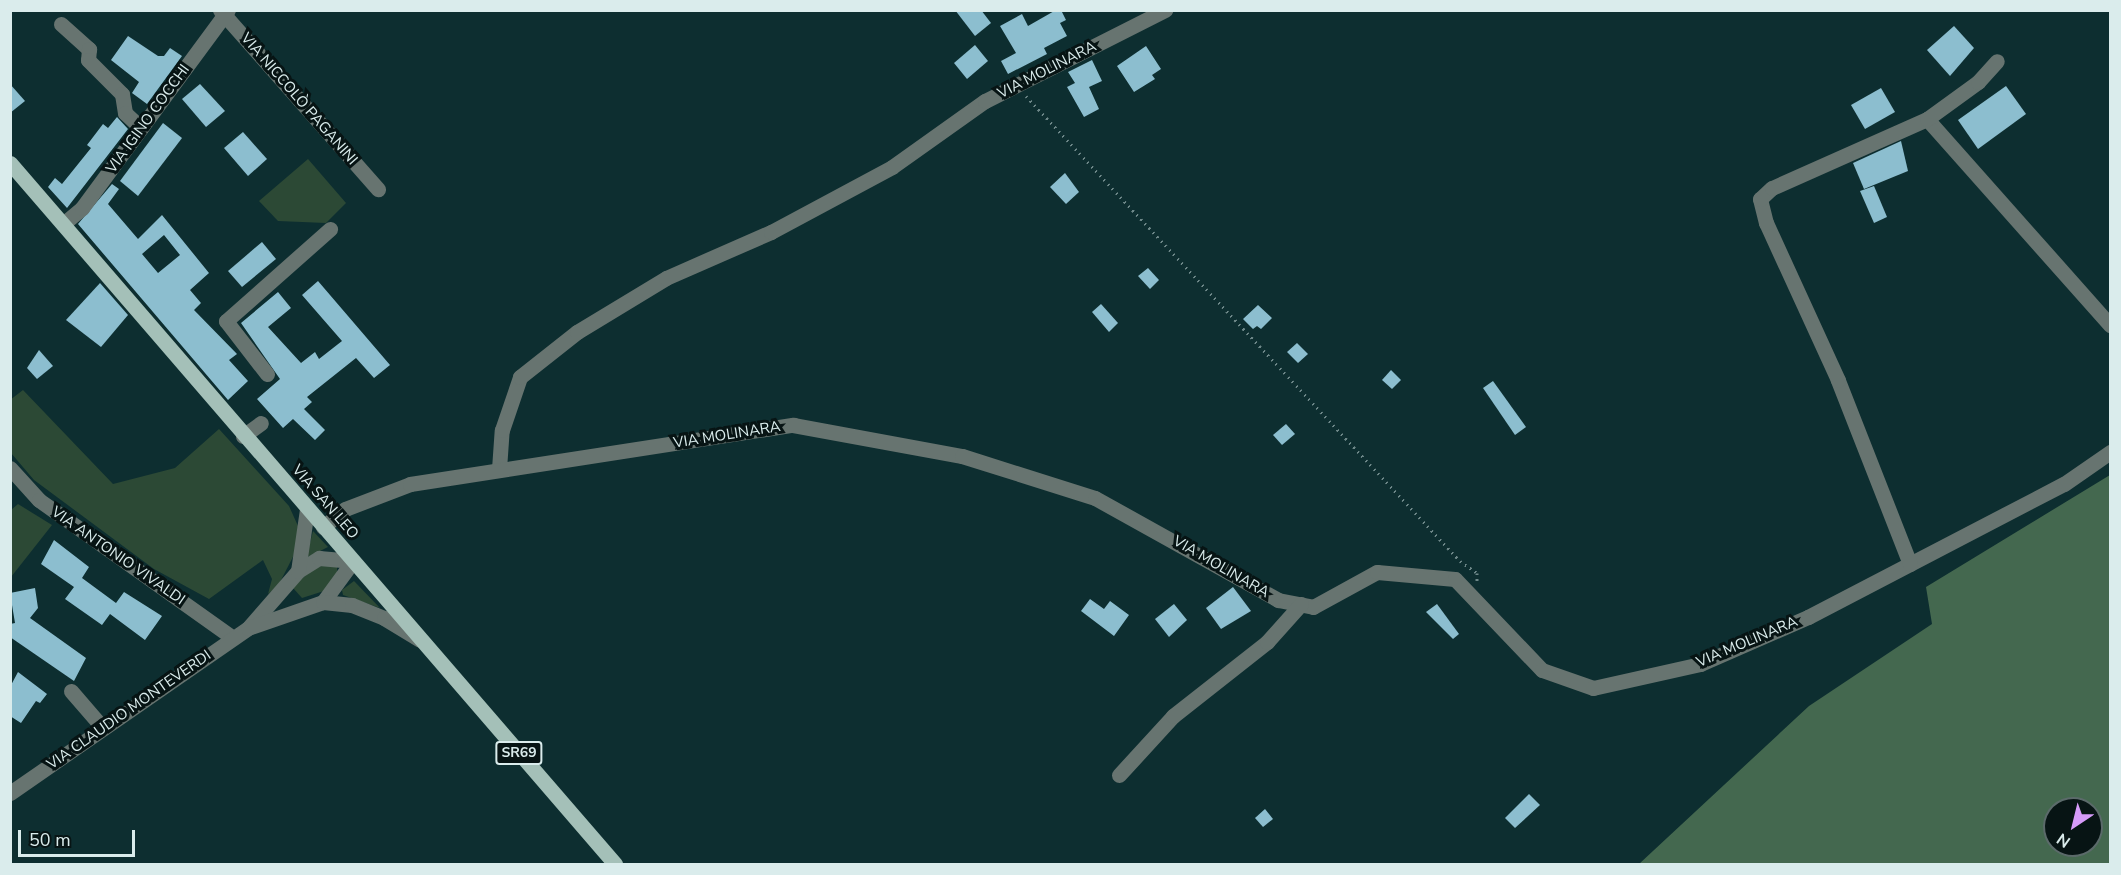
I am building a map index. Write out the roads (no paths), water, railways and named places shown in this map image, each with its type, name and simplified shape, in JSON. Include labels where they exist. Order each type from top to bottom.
[{"type":"main road","name":"VIA SAN LEO","points":[[10,162],[243,436],[615,864]]},
{"type":"street","name":"VIA MOLINARA","points":[[499,470],[502,430],[520,377],[577,332],[666,278],[771,232],[892,167],[985,101],[1165,10]]},
{"type":"street","name":"VIA IGINO COCCHI","points":[[63,224],[82,208],[224,12]]},
{"type":"street","name":"VIA NICCOLÒ PAGANINI","points":[[224,12],[378,189]]},
{"type":"street","points":[[62,24],[89,49],[88,60],[122,94],[125,113],[141,128]]},
{"type":"street","points":[[1910,564],[1838,380],[1766,223],[1760,199],[1772,188],[1926,119],[1978,82],[1997,61]]},
{"type":"street","points":[[1926,119],[2110,325]]},
{"type":"street","points":[[267,374],[226,321],[330,229]]},
{"type":"street","points":[[243,436],[261,423]]},
{"type":"street","name":"VIA MOLINARA","points":[[323,527],[345,509],[410,484],[793,425],[962,456],[1095,498],[1278,600],[1313,607],[1377,572],[1455,579],[1542,670],[1593,688],[1700,664],[1808,617],[2064,484],[2110,452]]},
{"type":"street","name":"VIA ANTONIO VIVALDI","points":[[10,468],[39,500],[232,637]]},
{"type":"street","points":[[298,571],[307,510]]},
{"type":"street","points":[[248,628],[298,571],[319,558],[353,561]]},
{"type":"street","points":[[323,602],[353,561]]},
{"type":"street","points":[[248,628],[323,602],[352,605],[384,618],[422,642]]},
{"type":"street","points":[[1119,775],[1173,716],[1267,642],[1301,604]]},
{"type":"street","name":"VIA CLAUDIO MONTEVERDI","points":[[10,793],[248,628]]},
{"type":"street","points":[[71,691],[104,728]]}]
